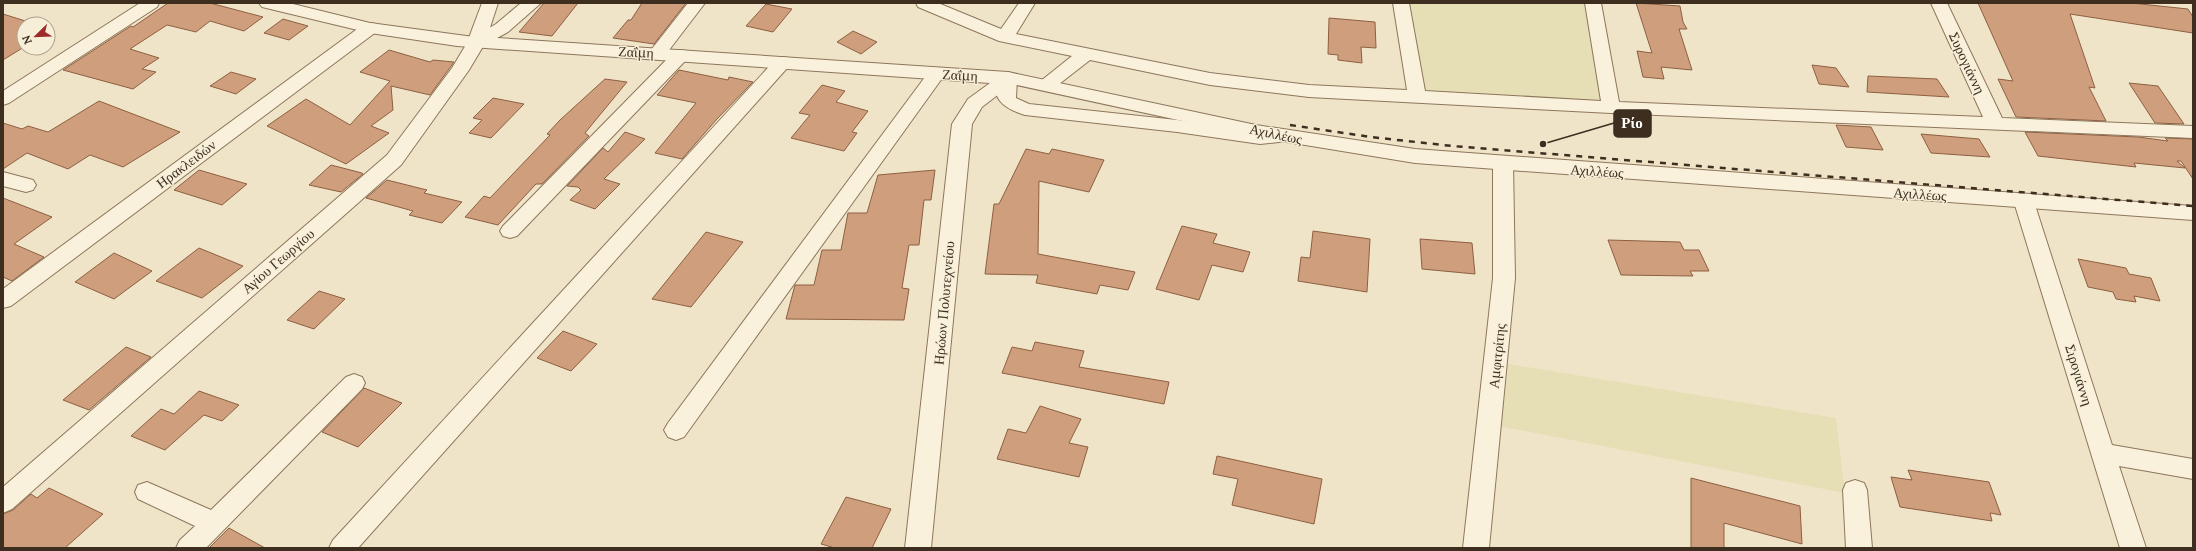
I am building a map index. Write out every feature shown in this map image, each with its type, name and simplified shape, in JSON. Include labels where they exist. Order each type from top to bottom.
[{"type":"street","points":[[3,99],[151,3]]},
{"type":"street","name":"Ζαΐμη","points":[[268,3],[370,28],[434,39],[1008,78]]},
{"type":"street","name":"Αγίου Γεωργίου","points":[[3,502],[394,160],[460,70],[476,42],[490,3]]},
{"type":"street","points":[[476,42],[502,28],[532,3]]},
{"type":"street","points":[[657,54],[697,3]]},
{"type":"street","points":[[924,3],[1005,37],[1238,83],[1309,91],[1610,107],[1995,122],[2193,132]]},
{"type":"street","points":[[1005,37],[1027,3]]},
{"type":"street","points":[[1401,3],[1417,96]]},
{"type":"street","points":[[1593,3],[1610,107]]},
{"type":"street","name":"Συρογιάννη","points":[[1939,3],[1995,122]]},
{"type":"street","name":"Ηρακλειδών","points":[[3,300],[370,28]]},
{"type":"street","points":[[1048,84],[1086,54]]},
{"type":"street","points":[[510,231],[681,55]]},
{"type":"street","points":[[342,548],[783,62]]},
{"type":"street","points":[[676,430],[937,73]]},
{"type":"street","points":[[1008,78],[1006,92],[1008,101],[1025,109],[1177,126],[1260,138],[1272,138],[1280,134]]},
{"type":"street","name":"Αχιλλέως","points":[[1008,78],[1048,84],[1165,112],[1375,152],[1503,164],[2193,213]]},
{"type":"street","name":"Ηρώων Πολυτεχνείου","points":[[918,548],[962,124],[975,103],[1008,78]]},
{"type":"street","name":"Αμφιτρίτης","points":[[1476,548],[1504,278],[1503,164]]},
{"type":"street","points":[[3,179],[26,185]]},
{"type":"street","name":"Σιρογιάννη","points":[[2024,202],[2133,548]]},
{"type":"street","points":[[189,548],[354,383]]},
{"type":"street","points":[[2103,453],[2193,469]]},
{"type":"street","points":[[1855,490],[1859,548]]},
{"type":"street","points":[[148,492],[214,523]]},
{"type":"shaded area","points":[[1409,3],[1586,3],[1602,102],[1424,94]]},
{"type":"shaded area","points":[[1502,363],[1836,418],[1845,493],[1494,425]]},
{"type":"building","points":[[168,3],[210,3],[263,17],[244,31],[210,21],[196,32],[167,25],[130,49],[159,58],[142,69],[156,72],[133,89],[63,70],[131,26],[133,27]]},
{"type":"building","points":[[544,3],[578,3],[552,36],[519,32]]},
{"type":"building","points":[[642,3],[686,3],[654,44],[613,38],[628,20],[631,20]]},
{"type":"building","points":[[1636,3],[1680,6],[1683,22],[1687,29],[1679,29],[1692,70],[1661,67],[1664,79],[1643,77],[1637,51],[1652,53]]},
{"type":"building","points":[[1978,3],[2131,3],[2188,9],[2193,17],[2193,33],[2070,14],[2095,88],[2089,87],[2106,121],[2016,117],[1998,79],[2013,81]]},
{"type":"building","points":[[766,4],[792,9],[773,32],[746,26]]},
{"type":"building","points":[[3,14],[16,18],[16,52],[3,60]]},
{"type":"building","points":[[1329,18],[1375,22],[1376,48],[1361,47],[1362,63],[1338,60],[1338,55],[1328,54]]},
{"type":"building","points":[[283,19],[308,26],[289,40],[264,33]]},
{"type":"building","points":[[853,31],[877,42],[861,54],[837,42]]},
{"type":"building","points":[[389,50],[430,62],[433,60],[454,62],[430,95],[391,86],[393,110],[371,126],[389,133],[346,164],[267,126],[306,99],[350,125],[390,81],[360,72]]},
{"type":"building","points":[[1812,65],[1836,68],[1849,87],[1819,84]]},
{"type":"building","points":[[679,70],[728,80],[729,77],[753,82],[717,119],[682,159],[655,153],[696,103],[657,95]]},
{"type":"building","points":[[231,72],[256,79],[236,94],[210,86]]},
{"type":"building","points":[[1868,76],[1937,79],[1949,97],[1867,92]]},
{"type":"building","points":[[605,79],[627,82],[585,133],[589,136],[542,184],[536,184],[498,225],[465,217],[484,196],[490,198],[550,135],[547,134],[560,120]]},
{"type":"building","points":[[2129,83],[2158,86],[2184,124],[2155,123]]},
{"type":"building","points":[[822,85],[845,91],[836,102],[868,111],[852,132],[857,133],[844,151],[791,138],[810,115],[799,113]]},
{"type":"building","points":[[493,98],[524,104],[491,138],[469,133],[482,120],[473,118]]},
{"type":"building","points":[[99,101],[180,132],[123,167],[90,155],[68,169],[27,153],[3,169],[3,123],[22,129],[28,126],[48,132]]},
{"type":"building","points":[[1836,125],[1871,127],[1883,150],[1846,147]]},
{"type":"building","points":[[625,132],[645,139],[604,179],[620,184],[595,209],[570,200],[581,190],[578,187],[567,186],[603,148],[608,152]]},
{"type":"building","points":[[2025,132],[2138,137],[2168,141],[2165,138],[2193,139],[2193,179],[2181,161],[2177,161],[2185,168],[2134,163],[2136,167],[2038,156]]},
{"type":"building","points":[[1921,134],[1979,139],[1990,157],[1931,153]]},
{"type":"building","points":[[1026,149],[1049,154],[1052,149],[1104,160],[1089,192],[1039,181],[1038,254],[1135,272],[1128,290],[1100,285],[1097,294],[1036,283],[1038,275],[985,274],[994,204],[999,204]]},
{"type":"building","points":[[331,165],[363,174],[341,192],[309,185]]},
{"type":"building","points":[[199,170],[247,184],[222,205],[174,190]]},
{"type":"building","points":[[935,170],[931,200],[924,200],[919,245],[909,245],[902,288],[909,289],[904,320],[786,319],[795,285],[814,285],[822,250],[841,250],[848,213],[867,213],[878,175]]},
{"type":"building","points":[[387,180],[427,190],[424,193],[462,202],[442,223],[409,215],[413,211],[366,198]]},
{"type":"building","points":[[3,198],[52,217],[14,244],[44,257],[12,281],[3,277]]},
{"type":"building","points":[[1182,226],[1217,234],[1213,243],[1250,252],[1243,272],[1212,265],[1199,300],[1156,289]]},
{"type":"building","points":[[1313,231],[1370,239],[1367,292],[1298,281],[1301,257],[1310,258]]},
{"type":"building","points":[[706,232],[743,242],[691,307],[652,299]]},
{"type":"building","points":[[1420,239],[1472,243],[1475,274],[1422,269]]},
{"type":"building","points":[[1608,240],[1680,242],[1684,250],[1699,250],[1709,271],[1690,271],[1693,276],[1621,275]]},
{"type":"building","points":[[199,248],[243,266],[202,298],[156,281]]},
{"type":"building","points":[[114,253],[152,271],[114,299],[75,282]]},
{"type":"building","points":[[2078,259],[2126,268],[2129,274],[2151,278],[2160,301],[2134,296],[2136,302],[2116,299],[2113,292],[2088,287]]},
{"type":"building","points":[[319,291],[345,299],[314,329],[287,320]]},
{"type":"building","points":[[563,331],[597,344],[571,371],[537,358]]},
{"type":"building","points":[[1035,342],[1084,351],[1079,367],[1169,382],[1164,404],[1002,373],[1012,347],[1032,351]]},
{"type":"building","points":[[126,347],[151,357],[89,410],[63,400]]},
{"type":"building","points":[[364,388],[402,403],[358,447],[322,432]]},
{"type":"building","points":[[199,391],[239,405],[222,421],[204,415],[165,450],[131,436],[161,409],[174,414]]},
{"type":"building","points":[[1040,406],[1081,419],[1069,443],[1088,447],[1079,477],[997,459],[1008,429],[1026,433]]},
{"type":"building","points":[[1217,456],[1322,479],[1314,524],[1232,505],[1238,479],[1213,474]]},
{"type":"building","points":[[1908,470],[1989,482],[2001,515],[1990,513],[1992,521],[1900,507],[1891,477],[1912,480]]},
{"type":"building","points":[[1691,478],[1800,506],[1802,544],[1724,523],[1724,548],[1691,548]]},
{"type":"building","points":[[49,488],[103,514],[65,548],[3,548],[3,514],[13,510],[31,494],[37,498]]},
{"type":"building","points":[[846,497],[891,509],[872,548],[835,548],[821,544]]},
{"type":"building","points":[[229,528],[265,548],[209,548]]},
{"type":"railway","points":[[1290,125],[1371,137],[1452,146],[2193,206]]},
{"type":"place","name":"Ρίο","points":[[1543,144]]}]
